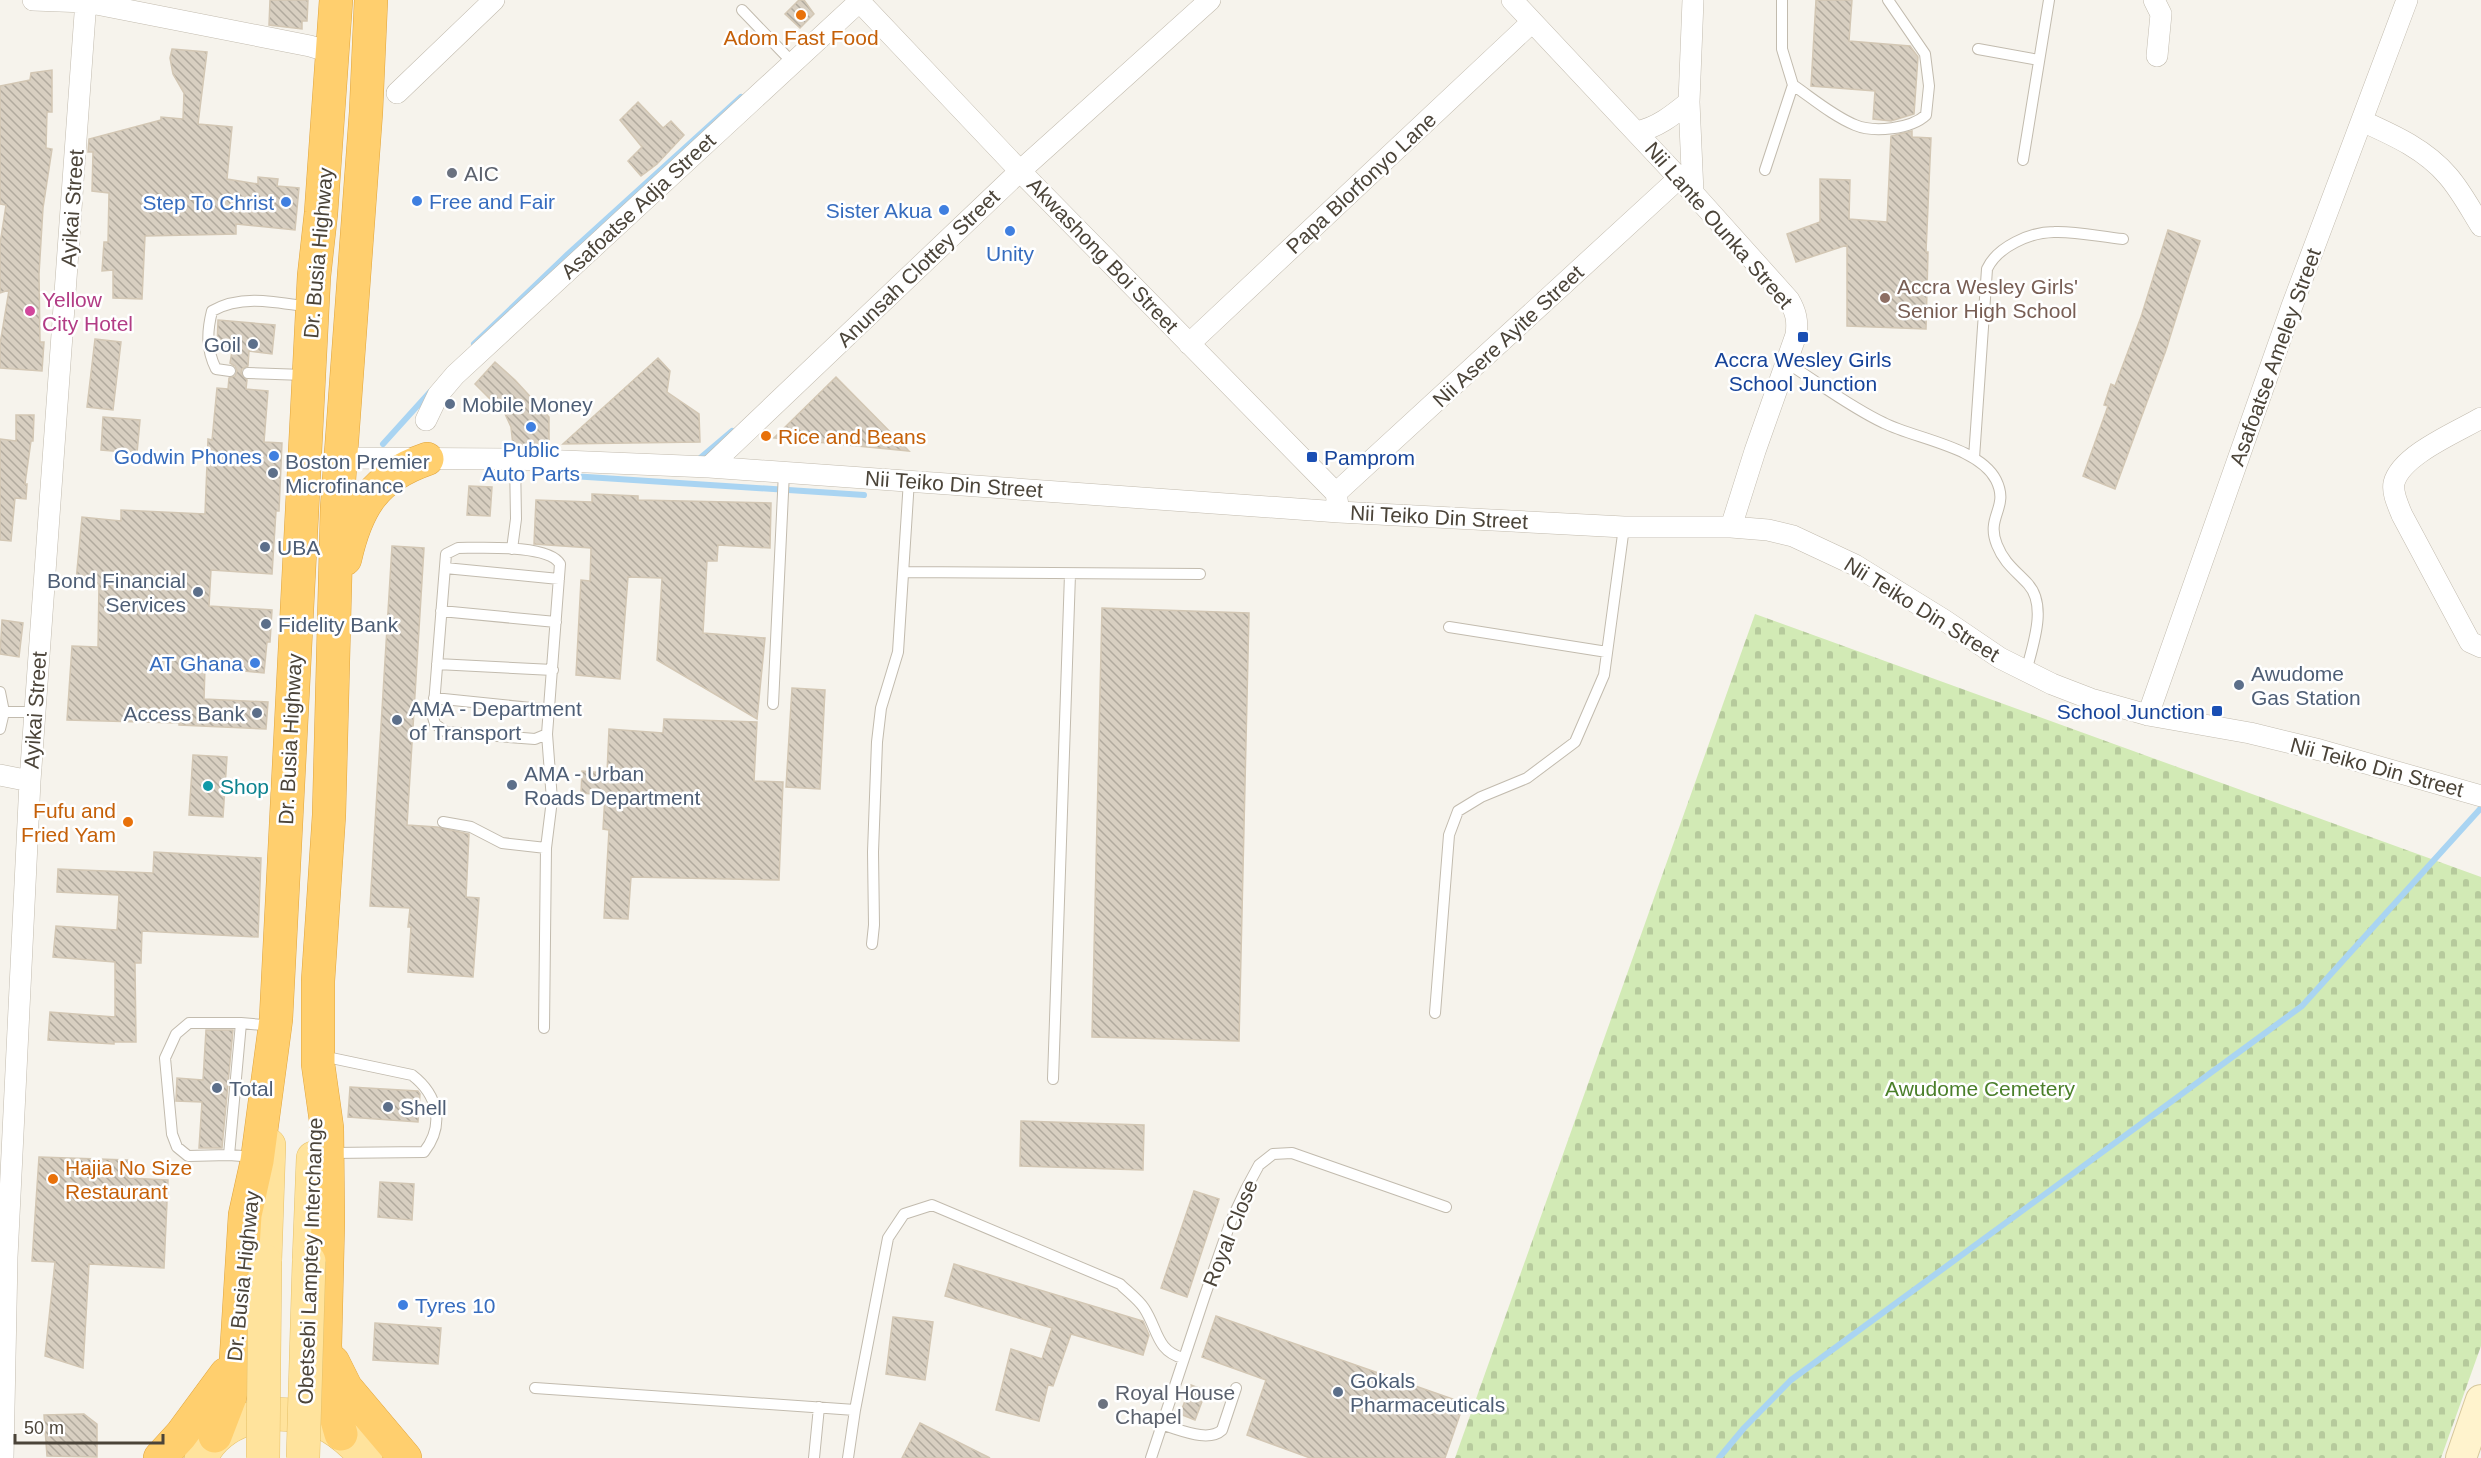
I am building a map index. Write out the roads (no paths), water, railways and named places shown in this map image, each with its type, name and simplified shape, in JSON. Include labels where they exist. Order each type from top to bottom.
[{"type":"highway","name":"Dr. Busia Highway","points":[[208,1447],[230,1397],[236,1360],[245,1215],[243,1158],[272,1059],[276,1019],[308,374],[336,0]]},
{"type":"highway","name":"Dr. Busia Highway","points":[[341,1434],[330,1396],[325,1346],[328,1222],[327,1128],[318,1060],[318,981],[329,814],[337,508],[366,112],[371,0]]},
{"type":"highway","points":[[304,481],[318,469],[323,454],[327,422],[325,393],[329,305],[321,213]]},
{"type":"highway","points":[[336,601],[350,539],[376,488],[394,472],[427,459]]},
{"type":"highway","points":[[325,1346],[346,1388],[405,1458]]},
{"type":"highway","points":[[160,1458],[208,1400],[236,1360]]},
{"type":"main road","name":"Obetsebi Lamptey Interchange","points":[[263,1458],[265,1261],[272,1059]]},
{"type":"main road","name":"Obetsebi Lamptey Interchange","points":[[303,1458],[318,1060]]},
{"type":"main road","points":[[208,1447],[249,1418],[288,1414],[307,1417],[325,1424],[355,1445],[366,1458]]},
{"type":"street","points":[[33,0],[86,1],[310,46],[333,53]]},
{"type":"street","points":[[397,93],[494,0]]},
{"type":"street","name":"Akwashong Boi Street","points":[[860,0],[1020,171],[1189,344],[1338,503]]},
{"type":"street","name":"Asafoatse Adja Street","points":[[426,420],[438,395],[455,375],[860,0]]},
{"type":"street","name":"Anunsah Clottey Street","points":[[709,467],[1020,171],[1210,0]]},
{"type":"street","name":"Nii Lante Ounka Street","points":[[1512,0],[1686,186],[1789,300],[1796,312],[1797,323],[1787,363],[1755,451],[1731,527]]},
{"type":"street","points":[[1686,186],[1694,0]]},
{"type":"street","points":[[2154,0],[2161,14],[2157,56]]},
{"type":"street","name":"Asafoatse Ameley Street","points":[[2148,715],[2292,306],[2407,0]]},
{"type":"street","name":"Ayikai Street","points":[[3,1458],[8,1245],[30,781],[86,1]]},
{"type":"street","name":"Papa Blorfonyo Lane","points":[[1189,344],[1532,22]]},
{"type":"street","points":[[1636,132],[1647,130],[1670,118],[1689,102]]},
{"type":"street","points":[[2362,121],[2404,141],[2426,155],[2448,176],[2481,226]]},
{"type":"street","name":"Nii Asere Ayite Street","points":[[1338,503],[1686,186]]},
{"type":"street","points":[[2481,418],[2404,464],[2394,484],[2395,497],[2402,515],[2470,642],[2481,647]]},
{"type":"street","name":"Nii Teiko Din Street","points":[[342,458],[515,459],[709,467],[1338,503],[1624,527],[1731,527],[1768,530],[1793,536],[1855,565],[2026,672],[2091,699],[2148,715],[2262,736],[2476,794]]},
{"type":"street","points":[[0,775],[30,781]]},
{"type":"street","points":[[2460,1458],[2481,1400]]},
{"type":"lane","points":[[1765,170],[1793,85],[1782,49],[1782,0]]},
{"type":"lane","points":[[1793,85],[1857,126],[1890,129],[1917,123],[1926,115],[1929,73],[1925,54],[1888,0]]},
{"type":"lane","points":[[2023,159],[2049,0]]},
{"type":"lane","points":[[742,10],[793,63]]},
{"type":"lane","points":[[1978,50],[2039,60]]},
{"type":"lane","points":[[1974,458],[1987,268],[1992,259],[2005,248],[2041,233],[2054,232],[2123,239]]},
{"type":"lane","points":[[230,371],[216,369],[211,358],[207,331],[212,311],[224,304],[244,300],[312,307]]},
{"type":"lane","points":[[1787,363],[1885,424],[1974,458],[1995,478],[2002,492],[2002,504],[1995,515],[1993,524],[1997,545],[2013,572],[2030,586],[2035,595],[2038,610],[2026,672]]},
{"type":"lane","points":[[248,373],[308,374]]},
{"type":"lane","points":[[513,549],[516,519],[515,459]]},
{"type":"lane","points":[[773,704],[784,472]]},
{"type":"lane","points":[[872,944],[877,742],[881,708],[898,652],[909,480]]},
{"type":"lane","points":[[1435,1013],[1449,835],[1458,811],[1480,797],[1527,778],[1575,742],[1604,675],[1624,527]]},
{"type":"lane","points":[[544,1028],[546,848],[552,800],[547,734],[560,564],[557,558],[546,554],[513,549],[458,548],[446,554],[434,699],[435,724],[439,730],[446,732],[534,739],[547,734]]},
{"type":"lane","points":[[445,568],[559,579]]},
{"type":"lane","points":[[903,572],[1200,574]]},
{"type":"lane","points":[[1053,1079],[1070,574]]},
{"type":"lane","points":[[441,610],[556,622]]},
{"type":"lane","points":[[1449,627],[1607,652]]},
{"type":"lane","points":[[437,664],[553,670]]},
{"type":"lane","points":[[0,692],[4,712],[0,729]]},
{"type":"lane","points":[[434,699],[550,710]]},
{"type":"lane","points":[[4,712],[35,712]]},
{"type":"lane","points":[[443,822],[471,827],[502,843],[546,848]]},
{"type":"lane","points":[[241,1023],[243,1158],[188,1156],[177,1147],[172,1134],[165,1058],[176,1034],[189,1023],[241,1023],[263,1025],[276,1019]]},
{"type":"lane","points":[[318,1060],[412,1075],[423,1083],[435,1104],[435,1138],[424,1152],[336,1152],[327,1154]]},
{"type":"lane","name":"Royal Close","points":[[1151,1458],[1231,1221],[1259,1165],[1273,1154],[1292,1153],[1446,1207]]},
{"type":"lane","points":[[848,1458],[888,1238],[904,1214],[932,1204],[1120,1284],[1143,1306],[1162,1345],[1170,1355],[1183,1358]]},
{"type":"lane","points":[[535,1388],[855,1410]]},
{"type":"lane","points":[[1162,1425],[1209,1436],[1218,1433],[1222,1430],[1236,1388]]},
{"type":"lane","points":[[814,1458],[819,1407]]},
{"type":"waterway","points":[[474,344],[568,254],[741,97]]},
{"type":"waterway","points":[[383,444],[430,392]]},
{"type":"waterway","points":[[695,460],[732,431]]},
{"type":"waterway","points":[[541,474],[864,495]]},
{"type":"waterway","points":[[1719,1458],[1744,1428],[1791,1380],[2302,1006],[2481,808]]},
{"type":"place","name":"Adom Fast Food","points":[[801,15]]},
{"type":"place","name":"AIC","points":[[452,173]]},
{"type":"place","name":"Free and Fair","points":[[417,201]]},
{"type":"place","name":"Step To Christ","points":[[286,202]]},
{"type":"place","name":"Sister Akua","points":[[944,210]]},
{"type":"place","name":"Unity","points":[[1010,231]]},
{"type":"place","name":"Accra Wesley Girls' Senior High School","points":[[1885,298]]},
{"type":"place","name":"Yellow City Hotel","points":[[30,311]]},
{"type":"place","name":"Accra Wesley Girls School Junction","points":[[1803,337]]},
{"type":"place","name":"Goil","points":[[253,344]]},
{"type":"place","name":"Mobile Money","points":[[450,404]]},
{"type":"place","name":"Public Auto Parts","points":[[531,427]]},
{"type":"place","name":"Rice and Beans","points":[[766,436]]},
{"type":"place","name":"Godwin Phones","points":[[274,456]]},
{"type":"place","name":"Pamprom","points":[[1312,457]]},
{"type":"place","name":"Boston Premier Microfinance","points":[[273,473]]},
{"type":"place","name":"UBA","points":[[265,547]]},
{"type":"place","name":"Bond Financial Services","points":[[198,592]]},
{"type":"place","name":"Fidelity Bank","points":[[266,624]]},
{"type":"place","name":"AT Ghana","points":[[255,663]]},
{"type":"place","name":"Awudome Gas Station","points":[[2239,685]]},
{"type":"place","name":"School Junction","points":[[2217,711]]},
{"type":"place","name":"Access Bank","points":[[257,713]]},
{"type":"place","name":"AMA - Department of Transport","points":[[397,720]]},
{"type":"place","name":"AMA - Urban Roads Department","points":[[512,785]]},
{"type":"place","name":"Shop","points":[[208,786]]},
{"type":"place","name":"Fufu and Fried Yam","points":[[128,822]]},
{"type":"place","name":"Total","points":[[217,1088]]},
{"type":"place","name":"Shell","points":[[388,1107]]},
{"type":"place","name":"Hajia No Size Restaurant","points":[[53,1179]]},
{"type":"place","name":"Tyres 10","points":[[403,1305]]},
{"type":"place","name":"Gokals Pharmaceuticals","points":[[1338,1392]]},
{"type":"place","name":"Royal House Chapel","points":[[1103,1404]]},
{"type":"park label","name":"Awudome Cemetery","points":[[1980,1088]]}]
